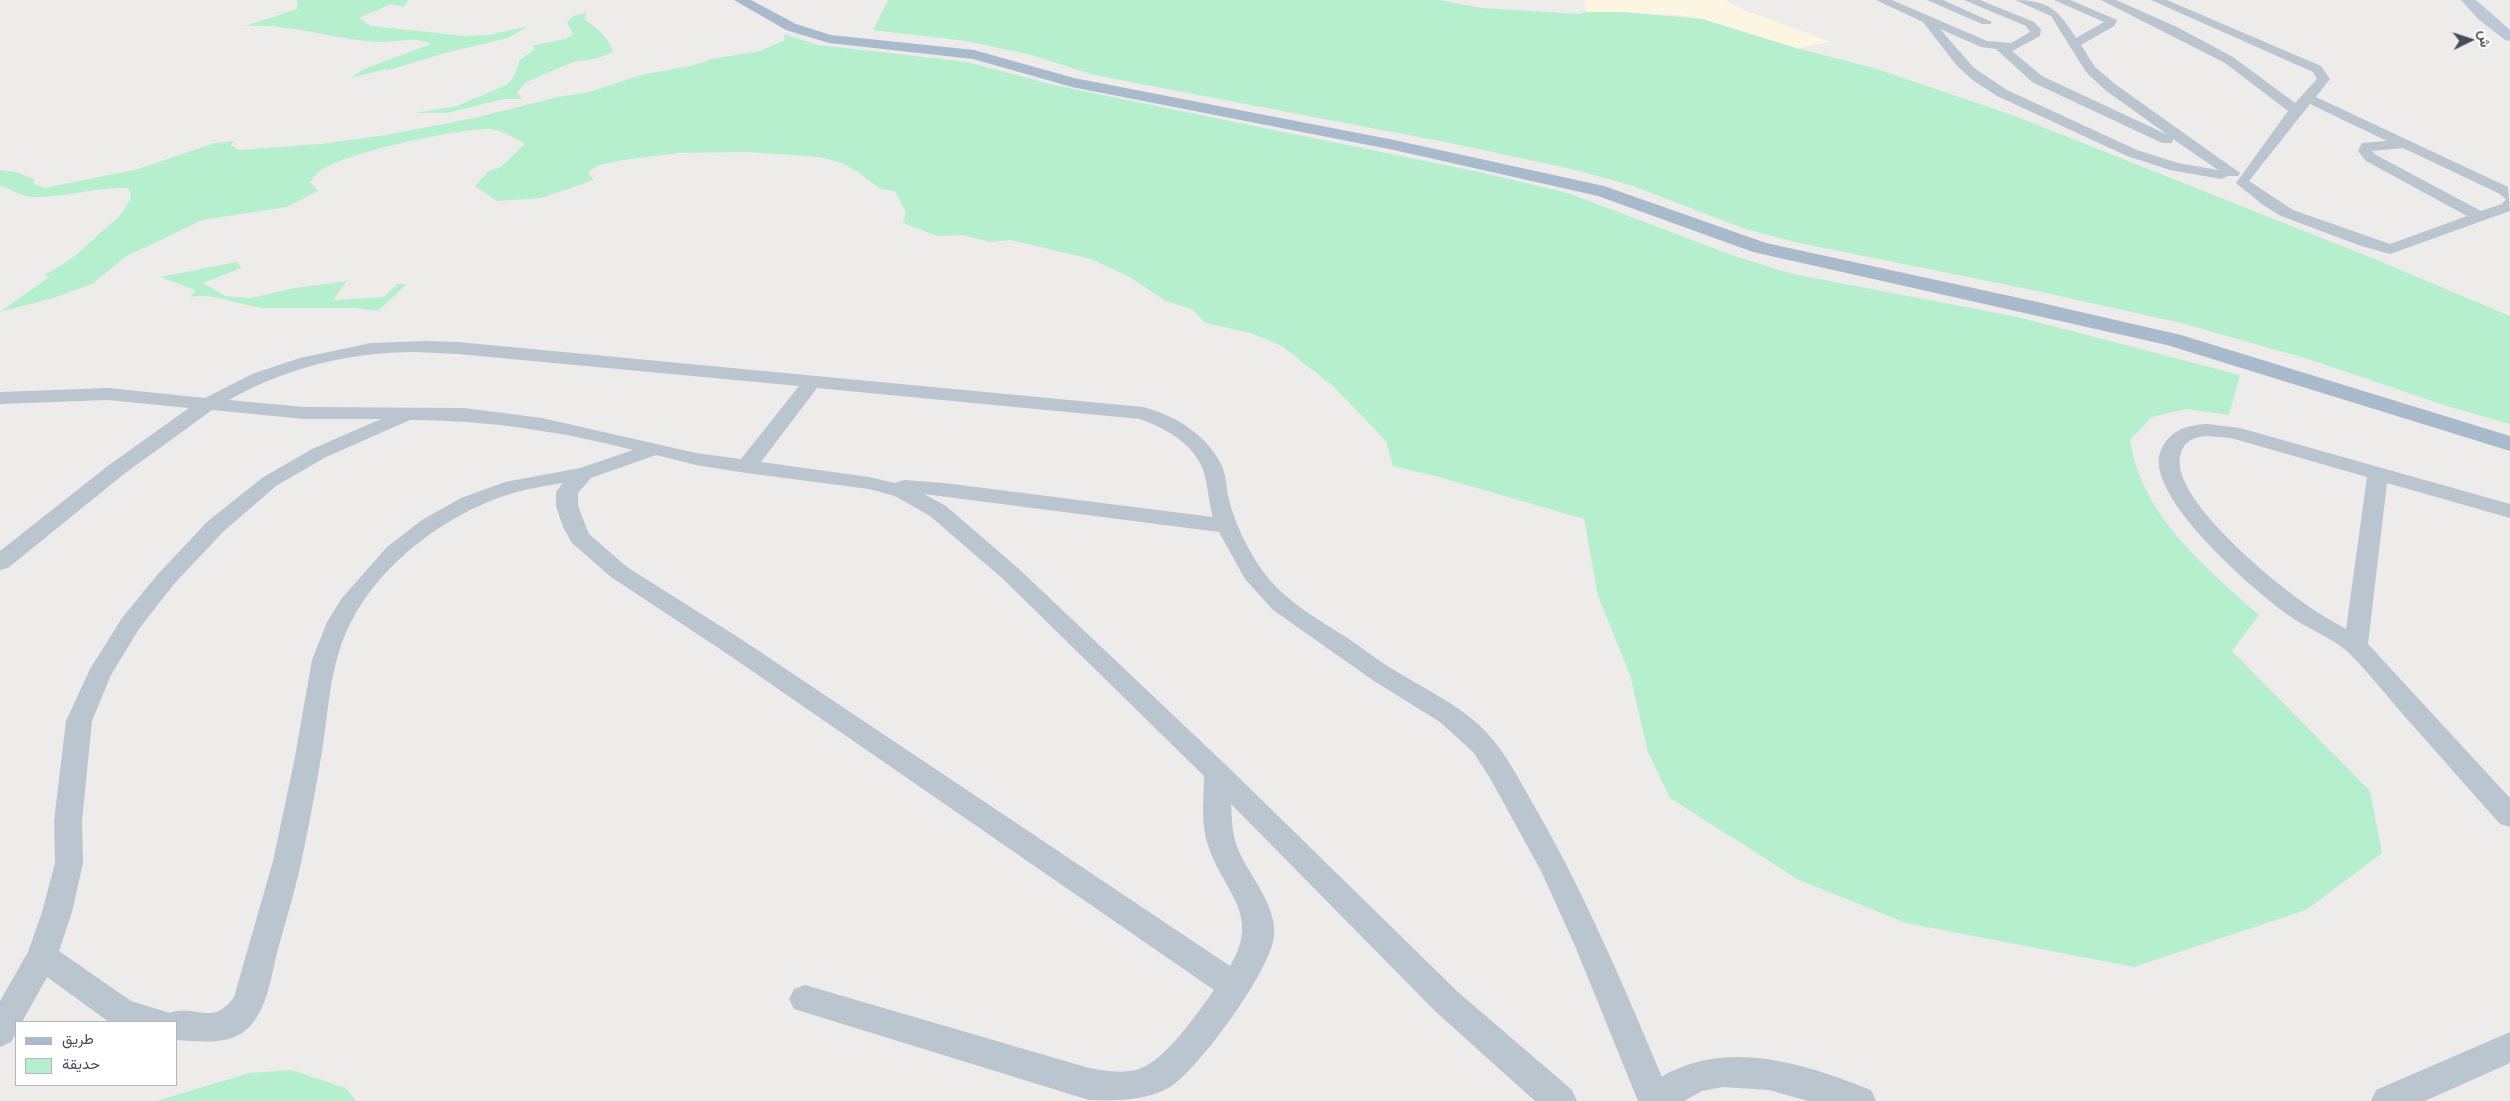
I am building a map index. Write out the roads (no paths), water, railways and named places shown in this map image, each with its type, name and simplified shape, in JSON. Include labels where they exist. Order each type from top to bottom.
[{"type":"main road","points":[[741,0],[791,27],[829,39],[974,55],[1072,82],[1394,144],[1604,192],[1760,248],[2033,307],[2173,340],[2247,361],[2510,444]]},
{"type":"main road","points":[[2468,0],[2483,16],[2510,37]]},
{"type":"street","points":[[1882,0],[1985,44],[2013,47],[2036,33],[2036,28],[2030,24],[1970,0]]},
{"type":"street","points":[[1933,0],[2026,39]]},
{"type":"street","points":[[2021,0],[2055,14],[2090,69],[2110,87],[2268,202],[2286,213],[2367,243],[2390,249],[2480,217],[2510,203]]},
{"type":"street","points":[[2060,0],[2111,21],[2110,24],[2074,44]]},
{"type":"street","points":[[2107,0],[2158,22],[2217,53],[2296,110]]},
{"type":"street","points":[[2157,0],[2317,69],[2324,78],[2236,177]]},
{"type":"street","points":[[1928,20],[1939,38],[1970,71],[2000,92],[2111,146],[2142,158],[2185,171],[2236,177]]},
{"type":"street","points":[[2001,47],[2037,79],[2210,158]]},
{"type":"street","points":[[2217,53],[2244,56]]},
{"type":"street","points":[[2262,59],[2308,65]]},
{"type":"street","points":[[2308,98],[2503,190],[2510,196]]},
{"type":"street","points":[[2406,144],[2367,146],[2365,151],[2371,158],[2480,217]]},
{"type":"street","points":[[0,563],[66,508],[173,427],[207,404],[244,384],[293,366],[354,351],[409,346],[468,349],[1143,413],[1172,424],[1196,443],[1214,474],[1218,500],[1228,526],[1253,573],[1271,595],[1297,618],[1382,675],[1445,711],[1471,732],[1493,760],[1532,824],[1583,928],[1655,1101]]},
{"type":"street","points":[[746,467],[811,383]]},
{"type":"street","points":[[0,398],[108,394],[304,413],[464,414],[523,421],[746,467],[869,483],[989,493],[1096,510],[1228,526]]},
{"type":"street","points":[[0,1032],[42,956],[57,912],[70,863],[68,821],[79,720],[99,675],[130,624],[166,578],[216,526],[269,482],[319,454],[411,413]]},
{"type":"street","points":[[2510,511],[2378,474],[2250,435],[2209,429],[2189,432],[2173,444],[2168,461],[2172,477],[2184,499],[2209,532],[2262,583],[2299,611],[2356,646],[2510,816]]},
{"type":"street","points":[[178,1024],[213,1028],[233,1022],[250,1000],[287,862],[308,758],[315,696],[326,646],[350,603],[388,558],[416,533],[450,512],[490,493],[537,481],[584,474],[654,449]]},
{"type":"street","points":[[584,474],[567,492],[567,506],[574,527],[590,548],[619,572],[735,647],[1235,987]]},
{"type":"street","points":[[2356,646],[2378,474]]},
{"type":"street","points":[[869,483],[902,491],[938,511],[1047,609],[1447,1002],[1560,1101]]},
{"type":"street","points":[[805,999],[1089,1084],[1126,1089],[1161,1075],[1175,1062],[1235,987],[1258,949],[1258,923],[1220,838],[1217,774]]},
{"type":"street","points":[[42,956],[124,1014],[154,1021]]},
{"type":"street","points":[[2388,1101],[2510,1047]]},
{"type":"street","points":[[1661,1101],[1677,1086],[1704,1074],[1732,1071],[1756,1072],[1774,1076],[1859,1101]]}]
